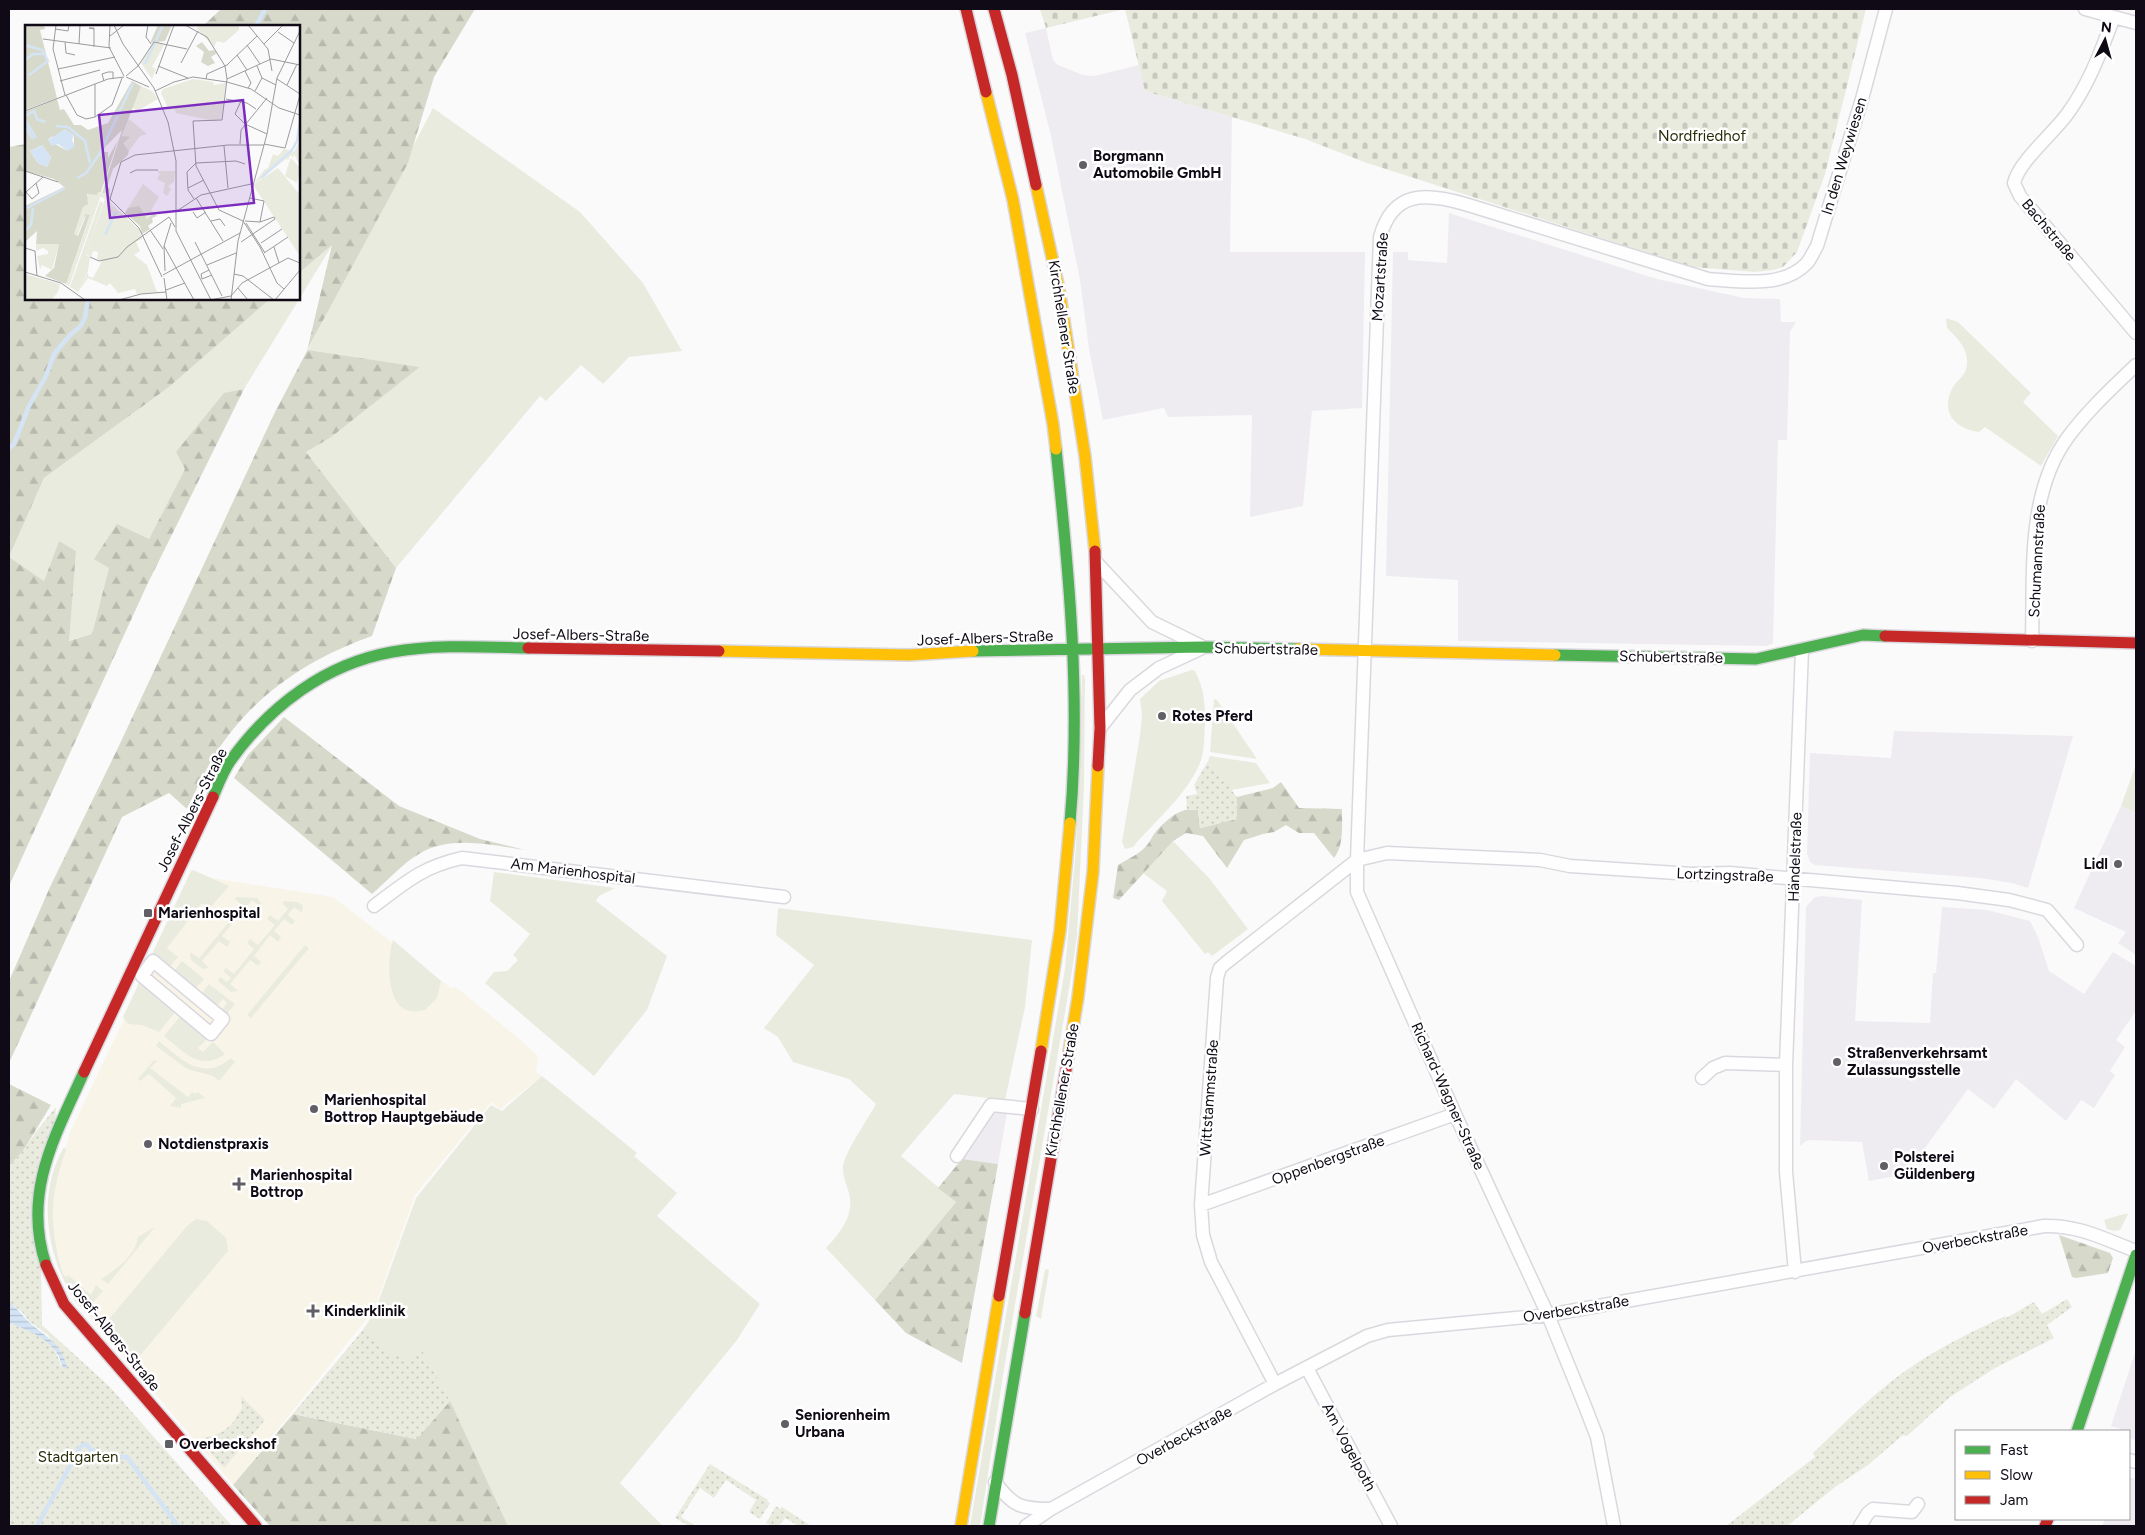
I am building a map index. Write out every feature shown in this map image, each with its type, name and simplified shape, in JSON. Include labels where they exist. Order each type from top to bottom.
[{"type":"main road","name":"Kirchhellener Straße","points":[[961,1526],[986,1367],[1032,1110],[1060,931],[1072,795],[1073,650],[1069,570],[1053,424],[1013,200],[966,9]]},
{"type":"main road","name":"Kirchhellener Straße","points":[[989,1526],[1078,997],[1093,872],[1100,728],[1096,562],[1085,456],[1059,289],[1012,75],[994,9]]},
{"type":"main road","name":"Schubertstraße","points":[[1099,651],[1203,648],[1756,659],[1863,635],[2136,643]]},
{"type":"main road","name":"Josef-Albers-Straße","points":[[256,1526],[64,1304],[50,1280],[42,1252],[37,1230],[37,1204],[42,1175],[51,1146],[102,1033],[230,761],[261,724],[293,694],[328,674],[366,659],[405,650],[475,647],[909,655],[971,651],[1073,650]]},
{"type":"main road","points":[[1073,650],[1099,651]]},
{"type":"main road","points":[[2077,1430],[2136,1253]]},
{"type":"street","name":"In den Weywiesen","points":[[1771,280],[1783,278],[1806,263],[1817,246],[1862,100],[1886,9]]},
{"type":"street","points":[[2085,9],[2136,23]]},
{"type":"street","name":"Bachstraße","points":[[2114,17],[2090,79],[2067,114],[2020,169],[2014,182],[2020,196],[2136,333]]},
{"type":"street","name":"Mozartstraße","points":[[1365,651],[1380,237],[1388,217],[1399,204],[1417,197],[1441,197],[1708,279],[1771,280]]},
{"type":"street","name":"Schumannstraße","points":[[2032,641],[2036,524],[2042,490],[2048,474],[2067,438],[2091,409],[2136,365]]},
{"type":"street","name":"Schubertstraße","points":[[1096,562],[1152,622],[1203,648]]},
{"type":"street","name":"Schubertstraße","points":[[1100,728],[1130,690],[1159,668],[1203,648]]},
{"type":"street","name":"Händelstraße","points":[[1795,1272],[1786,1172],[1786,1064],[1802,649]]},
{"type":"street","name":"Richard-Wagner-Straße","points":[[1365,651],[1357,860],[1358,892],[1455,1114],[1548,1315],[1597,1437],[1614,1526]]},
{"type":"street","name":"Lortzingstraße","points":[[1357,860],[1387,853],[1501,857],[1540,860],[1570,866],[1692,874],[1730,873],[1794,878],[2009,900],[2047,910],[2076,944]]},
{"type":"street","name":"Am Marienhospital","points":[[374,906],[419,873],[438,864],[462,858],[784,897]]},
{"type":"street","name":"Wittstammstraße","points":[[1275,1384],[1211,1262],[1202,1235],[1201,1205],[1218,978],[1220,968],[1357,860]]},
{"type":"street","points":[[153,961],[223,1020],[212,1034],[142,976],[153,961]]},
{"type":"street","points":[[1702,1078],[1713,1068],[1725,1063],[1786,1064]]},
{"type":"street","name":"Kirchhellener Straße","points":[[957,1156],[991,1106],[1032,1110]]},
{"type":"street","name":"Oppenbergstraße","points":[[1201,1205],[1455,1114]]},
{"type":"street","name":"Overbeckstraße","points":[[1026,1526],[1051,1509],[1275,1384],[1367,1336],[1388,1330],[1548,1315],[2044,1226],[2079,1228],[2136,1253]]},
{"type":"street","name":"Am Vogelpoth","points":[[1307,1368],[1391,1526]]},
{"type":"street","name":"Overbeckstraße","points":[[995,1482],[1004,1494],[1026,1509],[1051,1509]]},
{"type":"street","points":[[1860,1526],[1868,1512],[1874,1509],[1912,1512],[1918,1504]]},
{"type":"shaded area","points":[[1046,28],[1053,60],[1058,65],[1083,75],[1094,76],[1139,65],[1145,91],[1232,117],[1230,252],[1365,252],[1362,408],[1312,411],[1303,506],[1250,517],[1252,415],[1168,417],[1164,408],[1103,420],[1089,349],[1080,280],[1051,136],[1025,33]]},
{"type":"shaded area","points":[[1449,213],[1657,279],[1744,298],[1780,299],[1781,322],[1796,322],[1790,332],[1787,440],[1778,440],[1773,643],[1767,646],[1458,641],[1458,580],[1386,576],[1393,252],[1408,252],[1408,260],[1447,263]]},
{"type":"shaded area","points":[[1894,731],[2073,736],[2028,888],[2012,883],[1980,878],[1815,865],[1810,862],[1807,854],[1810,753],[1891,758]]},
{"type":"shaded area","name":"Lidl","points":[[2121,806],[2136,813],[2136,955],[2118,943],[2126,932],[2074,908]]},
{"type":"shaded area","name":"Marienhospital Bottrop","points":[[193,875],[333,897],[451,988],[456,987],[518,1038],[538,1056],[536,1072],[542,1076],[500,1109],[491,1102],[415,1195],[374,1310],[233,1485],[80,1306],[63,1274],[53,1232],[52,1211],[54,1191],[70,1132]]},
{"type":"shaded area","points":[[1823,896],[1862,900],[1855,1021],[1930,1023],[1933,973],[1936,973],[1942,907],[1987,910],[2030,921],[2038,937],[2049,971],[2084,994],[2113,952],[2136,966],[2136,1011],[2116,1040],[2125,1047],[2110,1071],[2115,1075],[2094,1108],[2081,1100],[2066,1121],[2016,1079],[1994,1109],[1968,1089],[1906,1174],[1869,1181],[1862,1142],[1812,1140],[1806,1141],[1800,1146],[1806,907],[1815,897]]},
{"type":"shaded area","points":[[993,1111],[1007,1113],[998,1164],[962,1159]]},
{"type":"shaded area","points":[[2136,1350],[2136,1441],[2130,1438],[2130,1430],[2120,1430],[2111,1426]]},
{"type":"shaded area","points":[[2130,1477],[2136,1480],[2136,1526],[2102,1526],[2105,1520],[2130,1520]]},
{"type":"green space","points":[[221,9],[475,9],[434,77],[408,163],[307,349],[332,245],[300,272],[300,25],[204,25]]},
{"type":"green space","points":[[1040,9],[1125,9],[1046,28]]},
{"type":"green space","name":"Nordfriedhof","points":[[1125,9],[1866,9],[1825,174],[1797,252],[1783,267],[1755,272],[1692,267],[1367,163],[1305,139],[1145,91]]},
{"type":"green space","points":[[433,108],[580,212],[643,283],[682,351],[629,357],[603,384],[581,365],[546,401],[540,396],[396,568],[306,452],[330,438],[420,367],[307,351]]},
{"type":"green space","points":[[25,144],[25,300],[269,300],[169,387],[44,478],[9,557],[9,147]]},
{"type":"green space","points":[[333,244],[300,298],[300,272]]},
{"type":"green space","points":[[269,300],[299,300],[244,389],[224,394],[149,539],[95,558],[109,568],[92,634],[68,641],[76,551],[59,541],[44,581],[9,557],[44,478],[169,387]]},
{"type":"green space","points":[[1946,318],[1958,322],[2031,393],[2023,402],[2058,436],[2041,466],[1985,427],[1979,432],[1971,430],[1963,427],[1952,418],[1949,412],[1949,398],[1952,389],[1967,367],[1967,358],[1961,343],[1947,328]]},
{"type":"green space","points":[[307,350],[420,367],[330,438],[306,452],[396,568],[372,636],[313,663],[277,686],[261,700],[245,715],[218,750],[187,809],[169,793],[122,817],[9,1063],[9,981],[50,887],[117,750],[275,412]]},
{"type":"green space","points":[[244,389],[147,585],[9,886],[9,557],[44,581],[59,541],[76,551],[69,641],[92,634],[109,568],[94,559],[117,524],[149,539],[185,469],[176,452],[224,393]]},
{"type":"green space","points":[[1192,670],[1195,671],[1198,677],[1204,702],[1205,722],[1201,760],[1189,784],[1171,806],[1133,847],[1125,849],[1122,842],[1140,736],[1142,715],[1140,699],[1159,681]]},
{"type":"green space","points":[[1082,675],[1084,675],[1085,680],[1084,786],[1077,936],[1004,1369],[980,1526],[970,1526],[1065,969],[1076,848]]},
{"type":"green space","points":[[1214,699],[1217,700],[1257,759],[1210,752]]},
{"type":"green space","points":[[284,717],[399,806],[480,839],[525,850],[471,843],[457,843],[431,848],[407,862],[372,894],[234,778],[248,755]]},
{"type":"green space","points":[[1210,756],[1256,763],[1270,783],[1231,790],[1208,761]]},
{"type":"green space","points":[[1208,761],[1237,797],[1237,819],[1200,828],[1198,810],[1187,810],[1186,796],[1197,794],[1194,785]]},
{"type":"green space","points":[[2136,764],[2136,813],[2121,806]]},
{"type":"green space","points":[[1281,782],[1299,808],[1342,809],[1341,841],[1334,858],[1314,833],[1299,833],[1286,825],[1274,832],[1244,840],[1227,868],[1203,836],[1186,833],[1173,841],[1119,900],[1113,898],[1118,865],[1141,851],[1158,829],[1173,816],[1185,810],[1198,810],[1200,828],[1236,819],[1237,797],[1273,788]]},
{"type":"green space","points":[[1173,841],[1209,878],[1248,929],[1212,956],[1208,952],[1205,954],[1162,901],[1167,891],[1143,873]]},
{"type":"green space","points":[[193,870],[229,886],[210,908],[202,903],[167,948],[178,957],[169,968],[152,954]]},
{"type":"green space","points":[[494,872],[615,888],[599,896],[596,901],[667,956],[647,1010],[594,1076],[485,983],[494,972],[507,971],[518,960],[513,955],[530,934],[490,901]]},
{"type":"green space","points":[[236,897],[257,898],[261,903],[260,906],[252,900],[222,936],[230,942],[227,947],[219,941],[202,961],[209,968],[203,969],[191,960],[190,954],[199,958],[229,922],[222,915],[224,912],[232,917],[243,906],[235,899]]},
{"type":"green space","points":[[284,901],[297,902],[303,905],[302,913],[294,907],[288,915],[295,921],[292,925],[284,919],[274,931],[281,937],[278,942],[270,935],[254,956],[261,962],[258,966],[250,960],[230,984],[238,991],[231,992],[218,980],[221,977],[227,982],[231,978],[223,971],[226,968],[234,974],[254,949],[247,943],[250,939],[258,945],[275,925],[267,919],[270,915],[278,921],[288,909],[283,904]]},
{"type":"green space","points":[[778,908],[1032,940],[1025,1007],[1005,1100],[954,1094],[901,1156],[956,1202],[875,1300],[826,1248],[841,1230],[850,1209],[849,1193],[843,1173],[845,1159],[876,1104],[849,1079],[793,1062],[778,1037],[764,1028],[814,965],[776,935]]},
{"type":"green space","points":[[393,940],[441,981],[437,998],[425,1010],[410,1011],[402,1007],[396,1000],[392,991],[389,969]]},
{"type":"green space","points":[[305,945],[309,948],[251,1018],[247,1015]]},
{"type":"green space","points":[[182,961],[204,979],[195,989],[173,972]]},
{"type":"green space","points":[[140,981],[176,1011],[159,1032],[142,1025],[128,1024],[123,1017]]},
{"type":"green space","points":[[209,984],[235,1004],[226,1015],[221,1011],[227,1003],[223,999],[216,1007],[201,994]]},
{"type":"green space","points":[[181,1015],[208,1038],[198,1048],[203,1052],[213,1042],[225,1054],[208,1061],[193,1058],[164,1036]]},
{"type":"green space","points":[[159,1041],[193,1066],[211,1068],[221,1065],[231,1058],[235,1062],[219,1081],[213,1076],[187,1069],[156,1046]]},
{"type":"green space","points":[[154,1060],[157,1061],[150,1068],[188,1097],[192,1092],[195,1094],[198,1092],[205,1098],[181,1104],[181,1108],[170,1106],[176,1098],[149,1074],[140,1081],[138,1079]]},
{"type":"green space","points":[[542,1076],[637,1153],[634,1156],[677,1193],[657,1216],[760,1304],[737,1340],[620,1483],[663,1526],[508,1526],[450,1402],[293,1414],[363,1330],[375,1311],[416,1198],[491,1105],[502,1111]]},
{"type":"green space","points":[[9,1084],[51,1105],[23,1151],[9,1166]]},
{"type":"green space","name":"Stadtgarten","points":[[56,1107],[55,1123],[39,1160],[42,1325],[110,1387],[232,1526],[9,1526],[9,1323],[34,1333],[48,1342],[58,1356],[61,1366],[67,1367],[48,1335],[29,1321],[22,1312],[9,1302],[9,1166],[23,1151]]},
{"type":"green space","points":[[64,1147],[66,1150],[56,1183],[53,1212],[53,1226],[58,1257],[63,1274],[66,1277],[68,1275],[91,1295],[96,1285],[103,1291],[88,1308],[84,1309],[74,1300],[60,1272],[50,1236],[48,1199],[56,1163]]},
{"type":"green space","points":[[962,1159],[998,1164],[962,1363],[906,1333],[875,1300],[956,1202],[938,1188]]},
{"type":"green space","points":[[2128,1214],[2120,1230],[2107,1229],[2104,1220]]},
{"type":"green space","points":[[196,1219],[207,1221],[226,1238],[228,1251],[133,1364],[104,1329],[104,1325],[187,1226]]},
{"type":"green space","points":[[155,1227],[108,1284],[101,1279],[129,1256],[138,1237]]},
{"type":"green space","points":[[2059,1235],[2110,1253],[2113,1258],[2108,1273],[2072,1277]]},
{"type":"green space","points":[[1045,1270],[1049,1270],[1041,1319],[1036,1316]]},
{"type":"green space","points":[[2067,1299],[2072,1307],[2047,1325],[2054,1338],[1995,1368],[1950,1397],[1907,1436],[1903,1435],[1868,1465],[1835,1487],[1787,1526],[1726,1526],[1815,1457],[1813,1453],[1900,1374],[1958,1339],[2005,1316],[2006,1318],[2034,1302],[2042,1314]]},
{"type":"green space","points":[[363,1330],[392,1354],[408,1359],[423,1352],[450,1401],[417,1439],[293,1414]]},
{"type":"green space","points":[[241,1396],[265,1420],[224,1468],[200,1440],[222,1432],[232,1424],[242,1408]]},
{"type":"green space","points":[[450,1401],[508,1526],[270,1526],[233,1485],[293,1414],[416,1439]]},
{"type":"green space","points":[[710,1464],[768,1500],[770,1503],[760,1519],[749,1512],[756,1500],[726,1480],[714,1498],[700,1488],[681,1517],[696,1526],[689,1526],[675,1518]]},
{"type":"green space","points":[[776,1506],[780,1509],[782,1507],[811,1526],[799,1526],[785,1518],[779,1526],[772,1526],[766,1523]]},
{"type":"water","points":[[9,1302],[57,1346],[67,1367],[65,1369],[58,1355],[48,1343],[30,1331],[9,1323]]},
{"type":"waterway","points":[[257,25],[265,9]]},
{"type":"waterway","points":[[9,448],[14,444],[29,406],[46,376],[54,354],[71,334],[80,327],[85,318],[88,300]]},
{"type":"waterway","points":[[37,1526],[81,1446],[86,1444],[90,1449],[107,1457]]},
{"type":"waterway","points":[[119,1457],[127,1457],[178,1526]]},
{"type":"traffic: fast","points":[[1056,449],[1069,589],[1074,683],[1073,776],[1070,823]]},
{"type":"traffic: fast","points":[[1555,655],[1756,659],[1863,635],[1885,636]]},
{"type":"traffic: fast","points":[[213,797],[228,764],[246,740],[263,722],[301,690],[344,666],[367,658],[409,649],[460,647],[528,648]]},
{"type":"traffic: fast","points":[[973,651],[1203,647],[1298,649]]},
{"type":"traffic: fast","points":[[46,1265],[40,1239],[38,1213],[40,1189],[53,1142],[84,1072]]},
{"type":"traffic: fast","points":[[2077,1430],[2136,1255]]},
{"type":"traffic: fast","points":[[989,1526],[1025,1313]]},
{"type":"traffic: slow","points":[[986,92],[1013,200],[1056,449]]},
{"type":"traffic: slow","points":[[1036,185],[1059,289],[1085,456],[1095,551]]},
{"type":"traffic: slow","points":[[1298,649],[1555,655]]},
{"type":"traffic: slow","points":[[719,651],[909,655],[973,651]]},
{"type":"traffic: slow","points":[[1069,1052],[1078,997],[1093,872],[1098,766]]},
{"type":"traffic: slow","points":[[1041,1051],[1060,931],[1070,823]]},
{"type":"traffic: slow","points":[[961,1526],[999,1296]]},
{"type":"traffic: jam","points":[[966,9],[986,92]]},
{"type":"traffic: jam","points":[[994,9],[1012,75],[1036,185]]},
{"type":"traffic: jam","points":[[1095,551],[1100,728],[1098,766]]},
{"type":"traffic: jam","points":[[1885,636],[2136,643]]},
{"type":"traffic: jam","points":[[528,648],[719,651]]},
{"type":"traffic: jam","points":[[84,1072],[213,797]]},
{"type":"traffic: jam","points":[[999,1296],[1041,1051]]},
{"type":"traffic: jam","points":[[1025,1313],[1069,1052]]},
{"type":"traffic: jam","points":[[46,1265],[64,1304],[256,1526]]},
{"type":"traffic: jam","points":[[2045,1526],[2048,1520]]},
{"type":"place","name":"Borgmann Automobile GmbH","points":[[1083,165]]},
{"type":"place","name":"Rotes Pferd","points":[[1162,716]]},
{"type":"place","name":"Lidl","points":[[2118,864]]},
{"type":"place","name":"Marienhospital","points":[[148,913]]},
{"type":"place","name":"Straßenverkehrsamt Zulassungsstelle","points":[[1837,1062]]},
{"type":"place","name":"Marienhospital Bottrop Hauptgebäude","points":[[314,1109]]},
{"type":"place","name":"Notdienstpraxis","points":[[148,1144]]},
{"type":"place","name":"Polsterei Güldenberg","points":[[1884,1166]]},
{"type":"place","name":"Marienhospital Bottrop","points":[[239,1184]]},
{"type":"place","name":"Kinderklinik","points":[[313,1311]]},
{"type":"place","name":"Seniorenheim Urbana","points":[[785,1424]]},
{"type":"place","name":"Overbeckshof","points":[[169,1444]]}]
